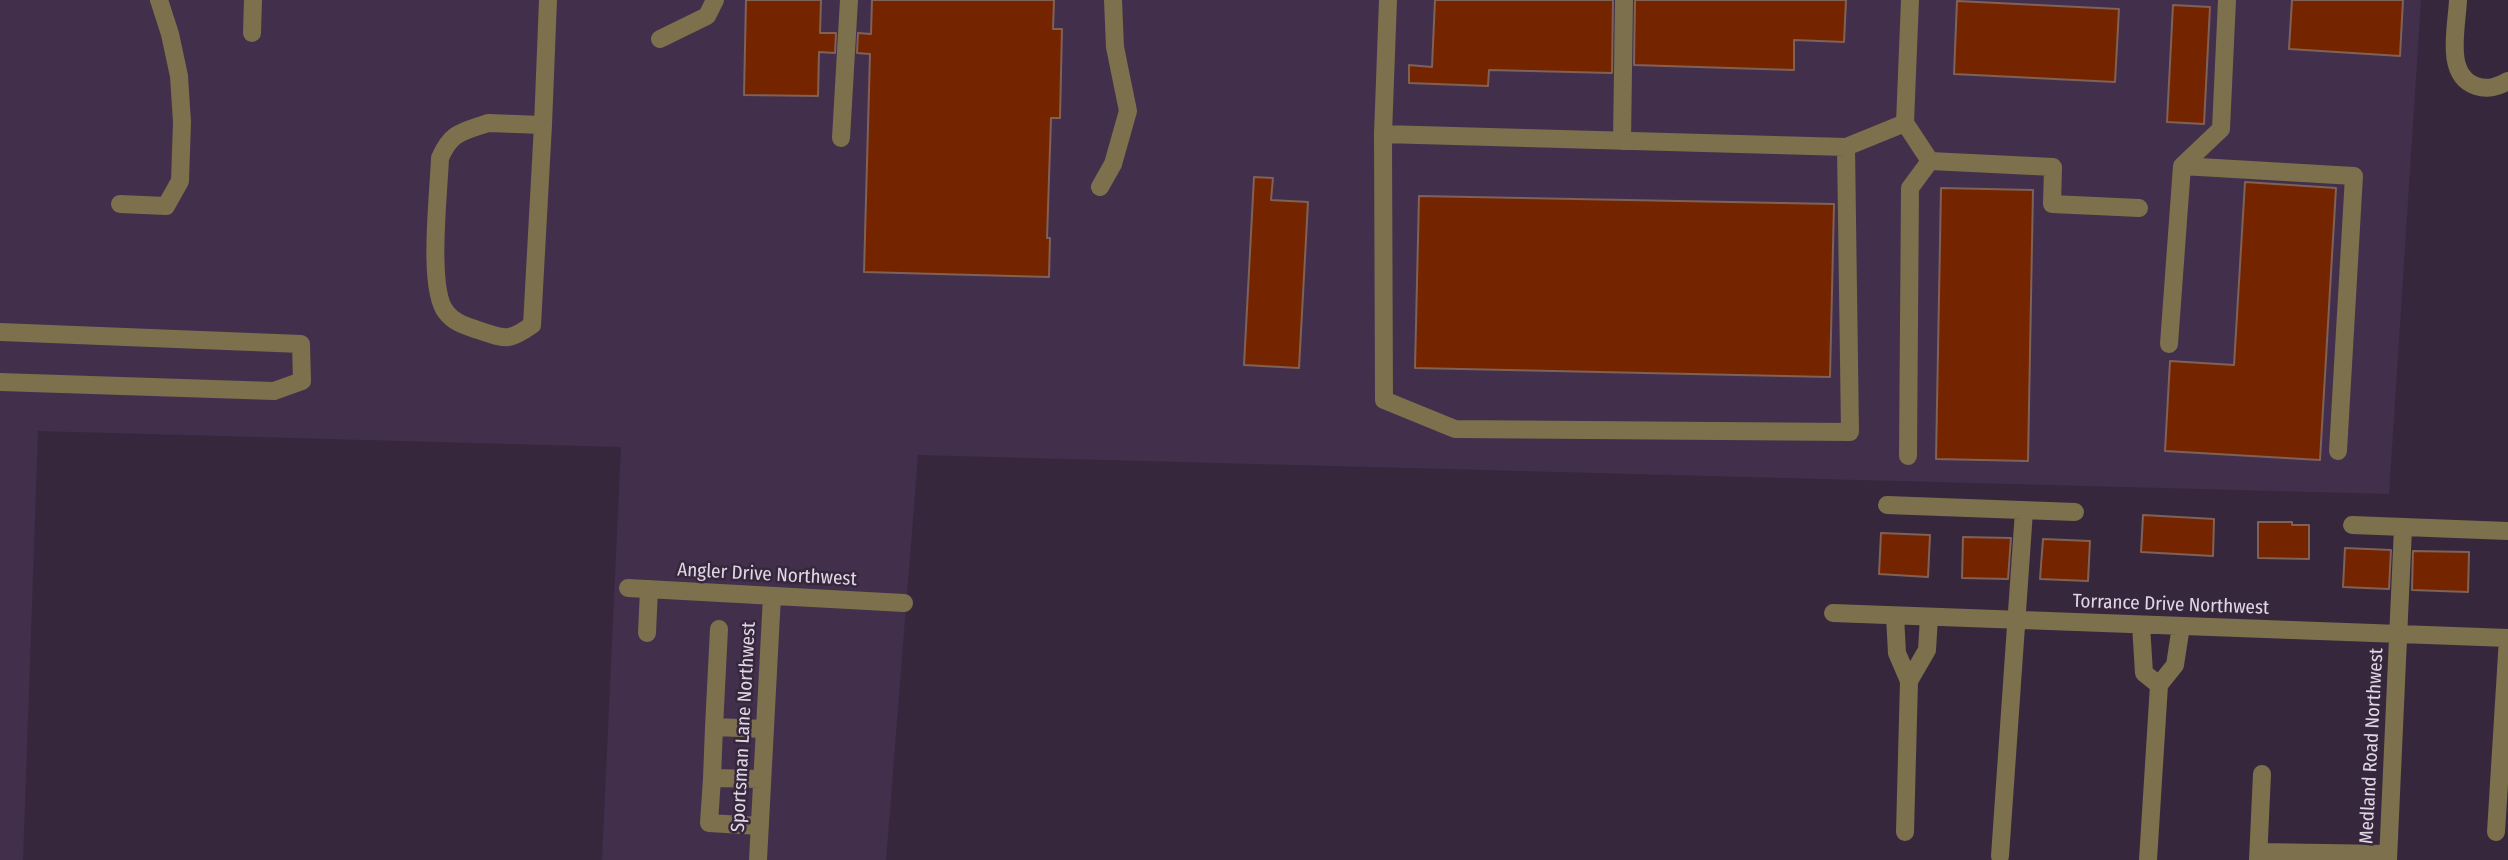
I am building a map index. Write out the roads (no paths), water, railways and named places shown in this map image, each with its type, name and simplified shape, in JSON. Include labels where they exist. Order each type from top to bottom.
[{"type":"street","points":[[120,204],[166,206],[180,181],[182,122],[179,76],[159,0]]},
{"type":"street","points":[[252,33],[253,0]]},
{"type":"street","points":[[543,125],[488,123],[463,132],[447,142],[440,158],[436,288],[445,311],[460,324],[498,337],[514,337],[532,325],[543,125],[548,0]]},
{"type":"street","points":[[660,39],[707,16],[715,0]]},
{"type":"street","points":[[841,138],[849,0]]},
{"type":"street","points":[[1100,187],[1114,164],[1128,111],[1115,47],[1113,0]]},
{"type":"street","points":[[1388,0],[1383,134],[1384,400],[1455,429],[1850,432],[1846,147]]},
{"type":"street","points":[[1622,141],[1625,0]]},
{"type":"street","points":[[1910,0],[1905,123],[1930,161]]},
{"type":"street","points":[[2169,344],[2182,166],[2221,129],[2227,0]]},
{"type":"street","points":[[2458,0],[2455,52],[2457,70],[2467,83],[2481,88],[2496,88],[2508,81]]},
{"type":"street","points":[[1383,134],[1846,147],[1905,123]]},
{"type":"street","points":[[1930,161],[2053,167],[2052,204],[2139,208]]},
{"type":"street","points":[[1908,456],[1910,188],[1930,161]]},
{"type":"street","points":[[2182,166],[2354,176],[2338,451]]},
{"type":"street","points":[[0,332],[302,344],[302,381],[274,391],[0,382]]},
{"type":"street","points":[[1887,505],[2075,512]]},
{"type":"street","points":[[2000,856],[2024,511]]},
{"type":"street","points":[[2352,526],[2508,531]]},
{"type":"street","name":"Medland Road Northwest","points":[[2388,857],[2403,528]]},
{"type":"street","name":"Angler Drive Northwest","points":[[628,588],[904,603]]},
{"type":"street","points":[[647,633],[649,589]]},
{"type":"street","name":"Sportsman Lane Northwest","points":[[758,860],[772,596]]},
{"type":"street","name":"Torrance Drive Northwest","points":[[1833,613],[2508,638]]},
{"type":"street","points":[[1895,616],[1897,653],[1909,681],[1905,832]]},
{"type":"street","points":[[1909,681],[1927,650],[1929,617]]},
{"type":"street","points":[[2141,625],[2144,673],[2159,685]]},
{"type":"street","points":[[2148,860],[2159,685],[2175,665],[2181,626]]},
{"type":"street","points":[[719,629],[709,823],[760,826]]},
{"type":"street","points":[[2496,832],[2508,638]]},
{"type":"street","points":[[714,727],[765,729]]},
{"type":"street","points":[[2262,774],[2258,856],[2388,857]]},
{"type":"street","points":[[712,778],[762,779]]}]
